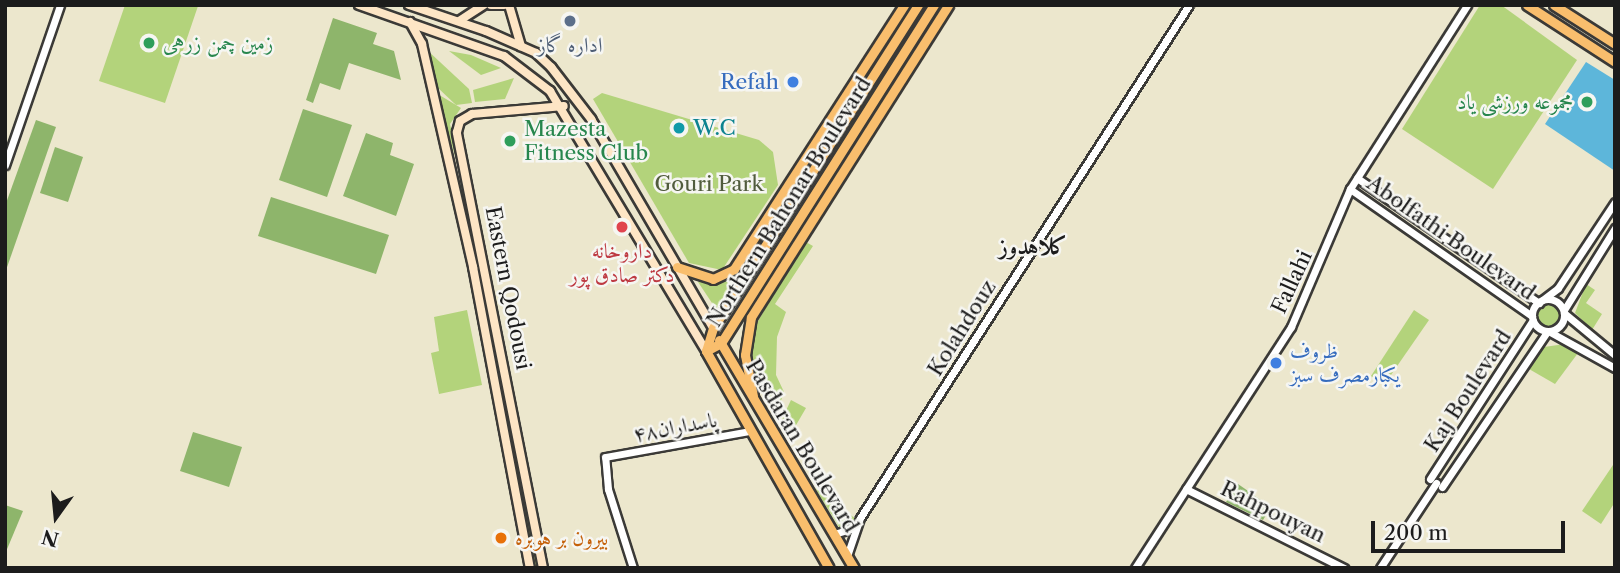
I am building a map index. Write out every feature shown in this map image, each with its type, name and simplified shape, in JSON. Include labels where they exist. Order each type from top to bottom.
[{"type":"main road","points":[[359,5],[523,66],[564,106],[706,351]]},
{"type":"main road","points":[[409,5],[521,46],[551,67],[591,119],[713,328]]},
{"type":"main road","points":[[458,21],[484,5]]},
{"type":"main road","points":[[491,5],[507,5],[521,46]]},
{"type":"main road","points":[[677,267],[722,277],[749,250],[904,5]]},
{"type":"main road","name":"Northern Bahonar Boulevard","points":[[706,351],[713,328],[918,5]]},
{"type":"main road","name":"Northern Bahonar Boulevard","points":[[706,351],[721,343],[934,5]]},
{"type":"main road","points":[[753,396],[746,334],[784,264],[948,5]]},
{"type":"main road","points":[[1527,5],[1615,62]]},
{"type":"main road","points":[[1554,5],[1615,44]]},
{"type":"main road","name":"Eastern Qodousi","points":[[410,22],[420,38],[455,192],[530,568]]},
{"type":"main road","points":[[851,112],[865,65]]},
{"type":"main road","points":[[865,114],[897,86]]},
{"type":"main road","name":"Eastern Qodousi","points":[[543,568],[470,190],[460,121],[564,106]]},
{"type":"main road","points":[[812,174],[823,181]]},
{"type":"main road","points":[[455,192],[470,190]]},
{"type":"main road","points":[[784,264],[790,231]]},
{"type":"main road","points":[[749,250],[772,236]]},
{"type":"main road","points":[[764,272],[784,264]]},
{"type":"main road","name":"Pasdaran Boulevard","points":[[713,328],[853,568]]},
{"type":"main road","name":"Pasdaran Boulevard","points":[[706,351],[829,568]]},
{"type":"street","points":[[5,166],[60,5]]},
{"type":"street","name":"Kolahdouz","points":[[847,556],[854,528],[1189,5]]},
{"type":"street","name":"Fallahi","points":[[1135,568],[1307,296],[1350,189],[1467,5]]},
{"type":"street","name":"Abolfathi Boulevard","points":[[1357,178],[1540,302]]},
{"type":"street","name":"Abolfathi Boulevard","points":[[1350,189],[1518,305],[1532,318]]},
{"type":"street","points":[[1615,202],[1558,288],[1540,302],[1532,318],[1548,332],[1579,344],[1615,368]]},
{"type":"street","points":[[1548,332],[1562,324],[1570,295],[1615,228]]},
{"type":"street","points":[[1439,250],[1446,240]]},
{"type":"street","points":[[1558,288],[1561,298],[1570,295]]},
{"type":"street","points":[[1518,305],[1528,304],[1527,294]]},
{"type":"street","points":[[1540,302],[1554,300],[1587,336],[1615,355]]},
{"type":"street","name":"Kaj Boulevard","points":[[1436,483],[1469,419],[1526,334],[1532,318]]},
{"type":"street","name":"Kaj Boulevard","points":[[1380,568],[1436,483],[1481,428],[1548,332]]},
{"type":"street","points":[[1526,334],[1538,343]]},
{"type":"street","points":[[1579,344],[1577,334],[1587,336]]},
{"type":"street","points":[[1469,419],[1481,428]]},
{"type":"street","name":"پاسداران۴۸","points":[[633,568],[608,489],[605,457],[750,431]]},
{"type":"street","name":"Rahpouyan","points":[[1186,489],[1344,568]]},
{"type":"street","points":[[834,534],[854,528]]},
{"type":"green space","name":"زمین چمن زرهی","points":[[125,5],[198,6],[165,103],[99,81]]},
{"type":"green space","points":[[1480,5],[1501,5],[1577,60],[1493,189],[1402,129]]},
{"type":"green space","points":[[333,18],[377,33],[373,44],[394,51],[401,80],[349,63],[340,90],[320,83],[313,103],[306,100]]},
{"type":"green space","points":[[426,49],[469,89],[472,103],[456,105],[437,87]]},
{"type":"green space","points":[[449,51],[471,55],[501,68],[481,75]]},
{"type":"green space","points":[[514,78],[505,99],[475,102],[473,90]]},
{"type":"green space","points":[[436,93],[461,108],[450,124],[465,189]]},
{"type":"green space","name":"Gouri Park","points":[[602,93],[759,140],[773,152],[778,185],[722,270],[689,263],[593,99]]},
{"type":"green space","points":[[303,109],[352,125],[327,197],[279,180]]},
{"type":"green space","points":[[36,120],[56,127],[5,273],[5,206]]},
{"type":"green space","points":[[366,133],[393,143],[390,155],[414,164],[396,216],[343,196]]},
{"type":"green space","points":[[55,147],[83,157],[68,202],[40,193]]},
{"type":"green space","points":[[271,197],[389,235],[376,274],[258,236]]},
{"type":"green space","points":[[464,202],[478,250],[538,568],[534,568]]},
{"type":"green space","points":[[804,241],[813,246],[775,304],[786,312],[777,337],[776,375],[784,392],[775,419],[752,367],[750,335]]},
{"type":"green space","points":[[754,251],[716,309],[698,282],[737,272]]},
{"type":"green space","points":[[1586,284],[1595,290],[1586,303],[1602,314],[1592,330],[1575,313]]},
{"type":"green space","points":[[1548,303],[1557,307],[1561,316],[1557,325],[1548,329],[1539,325],[1535,316],[1539,307]]},
{"type":"green space","points":[[467,310],[482,385],[439,394],[431,353],[439,351],[434,317]]},
{"type":"green space","points":[[1414,310],[1429,320],[1384,385],[1371,376]]},
{"type":"green space","points":[[1565,344],[1578,353],[1555,384],[1529,369],[1544,347]]},
{"type":"green space","points":[[791,400],[806,408],[792,432],[782,419]]},
{"type":"green space","points":[[193,432],[242,447],[229,487],[180,471]]},
{"type":"green space","points":[[1615,462],[1615,502],[1601,524],[1582,511]]},
{"type":"green space","points":[[1238,484],[1271,507],[1263,520],[1226,502]]},
{"type":"green space","points":[[815,488],[856,519],[850,527],[839,527]]},
{"type":"green space","points":[[5,505],[23,511],[5,554]]},
{"type":"water","name":"مجموعه ورزشی یاد","points":[[1586,62],[1615,80],[1615,171],[1545,124]]},
{"type":"place","name":"اداره گاز","points":[[570,21]]},
{"type":"place","name":"زمین چمن زرهی","points":[[149,43]]},
{"type":"place","name":"Refah","points":[[793,82]]},
{"type":"place","name":"مجموعه ورزشی یاد","points":[[1587,102]]},
{"type":"place","name":"W.C","points":[[679,128]]},
{"type":"place","name":"Mazesta Fitness Club","points":[[510,141]]},
{"type":"place","name":"داروخانه دکتر صادق پور","points":[[622,227]]},
{"type":"place","name":"ظروف یکبارمصرف سبز","points":[[1276,363]]},
{"type":"place","name":"بیرون بر هوبره","points":[[501,538]]},
{"type":"district","name":"کلاهدوز","points":[[1033,246]]}]
